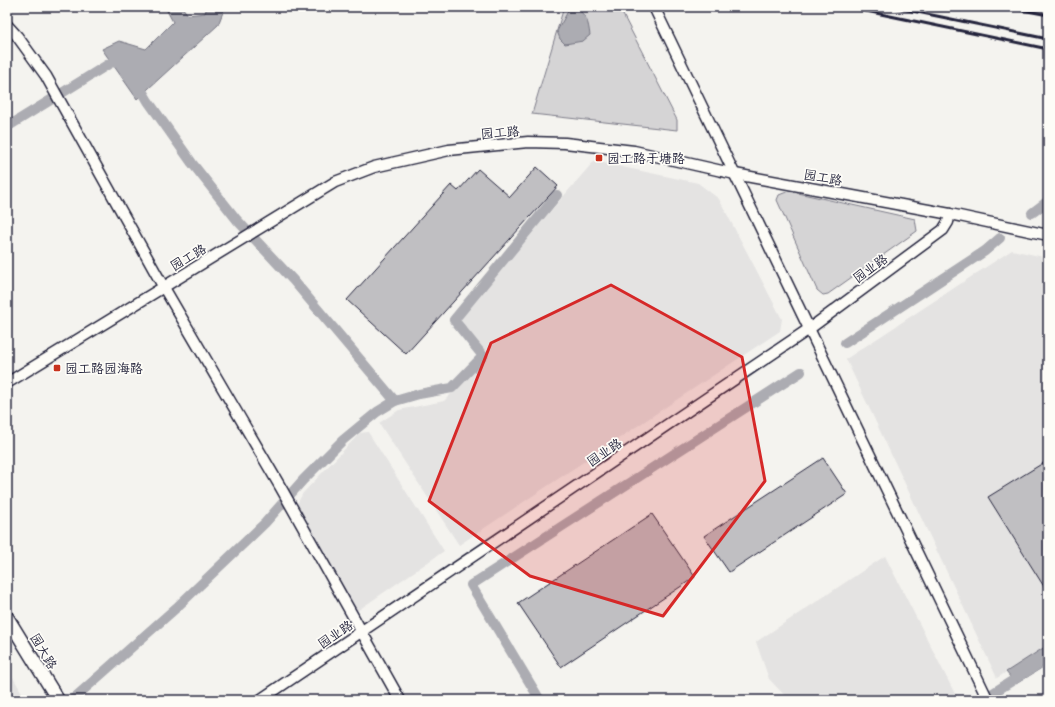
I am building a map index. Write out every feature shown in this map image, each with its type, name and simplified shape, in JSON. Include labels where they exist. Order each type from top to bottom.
[{"type":"street","points":[[654,7],[988,700]]},
{"type":"street","points":[[7,25],[17,36],[46,76],[163,286],[281,488],[400,700]]},
{"type":"street","name":"园工路","points":[[7,383],[335,182],[374,167],[449,150],[528,142],[600,146],[634,151],[735,174],[950,214],[1048,235]]},
{"type":"street","name":"园业路","points":[[260,700],[809,329],[943,230],[948,222],[950,214]]},
{"type":"street","name":"园大路","points":[[7,617],[56,696]]},
{"type":"highlighted area","points":[[611,285],[742,357],[765,481],[663,616],[530,576],[429,501],[491,343]]},
{"type":"shaded area","points":[[165,7],[182,7],[188,15],[205,13],[207,7],[225,7],[218,25],[137,99],[102,49],[119,41],[146,49],[173,22]]},
{"type":"shaded area","points":[[564,7],[619,7],[677,120],[677,130],[532,114]]},
{"type":"shaded area","points":[[576,7],[583,14],[589,26],[590,35],[583,41],[565,44],[560,39],[557,31],[569,8]]},
{"type":"shaded area","points":[[594,161],[698,183],[719,199],[782,319],[780,331],[459,545],[379,423],[399,410],[444,401],[487,358],[460,319],[516,251]]},
{"type":"shaded area","points":[[789,191],[915,219],[917,231],[828,294],[823,295],[817,290],[777,200],[779,195]]},
{"type":"shaded area","points":[[1012,250],[1048,258],[1048,645],[997,678],[846,359]]},
{"type":"shaded area","points":[[368,432],[444,551],[357,611],[297,504],[303,493],[360,433]]},
{"type":"shaded area","points":[[885,556],[958,700],[789,700],[769,679],[756,642]]},
{"type":"shaded area","points":[[1048,645],[1048,664],[1016,684],[1006,672]]},
{"type":"shaded area","points":[[7,668],[14,679],[26,700],[7,700]]},
{"type":"building","points":[[537,167],[558,186],[406,354],[347,300],[451,185],[458,191],[478,169],[510,197]]},
{"type":"building","points":[[823,458],[847,494],[729,572],[704,536]]},
{"type":"building","points":[[1048,460],[1048,593],[988,497]]},
{"type":"building","points":[[652,514],[695,577],[561,667],[518,603]]},
{"type":"waterway","points":[[7,127],[112,62],[124,64]]},
{"type":"waterway","points":[[141,80],[141,89],[148,101],[192,163],[237,220],[293,280],[395,401]]},
{"type":"waterway","points":[[72,700],[176,608],[265,523],[303,480],[343,440],[377,412],[395,401],[419,394],[452,388],[483,356],[454,320],[557,195]]},
{"type":"waterway","points":[[1032,213],[1048,201]]},
{"type":"waterway","points":[[845,343],[985,251],[1000,238]]},
{"type":"waterway","points":[[540,700],[471,585],[801,372]]},
{"type":"waterway","points":[[982,700],[1048,658]]},
{"type":"railway","points":[[847,7],[1048,49]]},
{"type":"railway","points":[[893,7],[1048,39]]},
{"type":"railway","points":[[1007,7],[1048,15]]},
{"type":"place","name":"园工路于塘路","points":[[599,158]]},
{"type":"place","name":"园工路园海路","points":[[57,368]]}]
